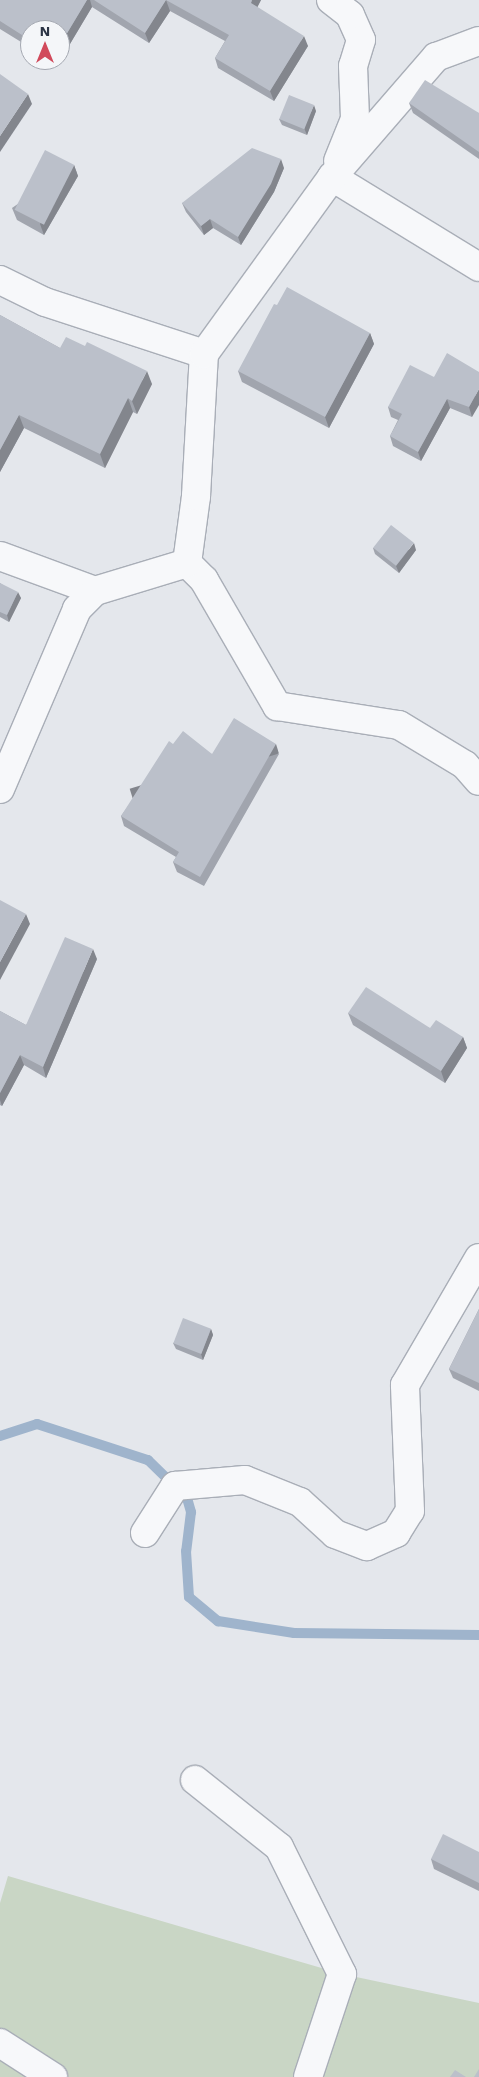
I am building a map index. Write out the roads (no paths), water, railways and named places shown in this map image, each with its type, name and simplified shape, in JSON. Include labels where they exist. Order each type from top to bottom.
[{"type":"street","points":[[331,0],[350,15],[361,40],[353,66],[355,119],[332,177]]},
{"type":"street","points":[[187,563],[196,496],[204,354],[332,177],[436,57],[479,41]]},
{"type":"street","points":[[332,177],[479,267]]},
{"type":"street","points":[[0,280],[45,302],[204,354]]},
{"type":"street","points":[[0,556],[95,591]]},
{"type":"street","points":[[0,789],[77,609],[95,591],[187,563]]},
{"type":"street","points":[[187,563],[204,580],[277,706],[399,724],[465,765],[479,781]]},
{"type":"street","points":[[145,1533],[175,1486],[245,1480],[300,1502],[336,1534],[366,1546],[396,1533],[410,1510],[405,1385],[479,1258]]},
{"type":"street","points":[[195,1780],[280,1847],[342,1974],[308,2077]]},
{"type":"street","points":[[0,2043],[53,2077]]},
{"type":"waterway","points":[[0,1436],[37,1424],[148,1460],[187,1498],[191,1512],[186,1551],[189,1597],[218,1621],[294,1633],[479,1635]]}]
